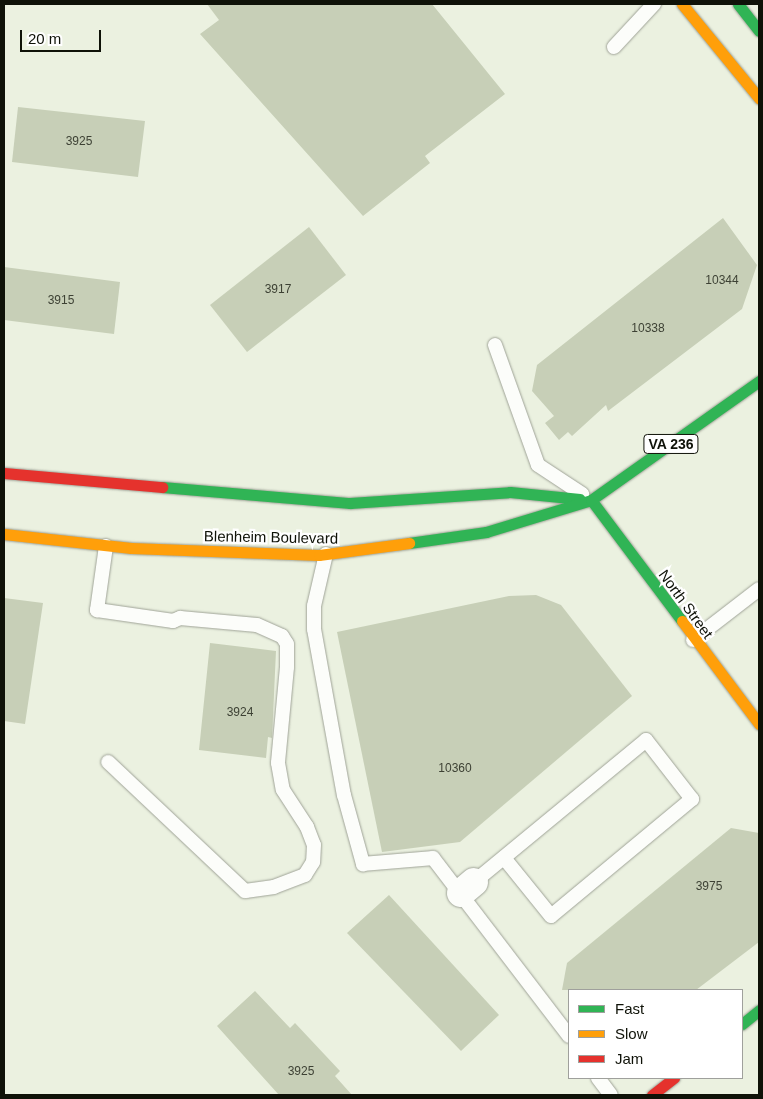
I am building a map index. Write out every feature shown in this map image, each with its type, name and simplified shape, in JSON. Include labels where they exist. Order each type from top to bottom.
[{"type":"main road","points":[[682,4],[759,98]]},
{"type":"main road","points":[[687,4],[722,32]]},
{"type":"main road","points":[[738,4],[759,31]]},
{"type":"main road","name":"Blenheim Boulevard","points":[[4,534],[106,546],[326,554],[486,532],[592,500],[759,381]]},
{"type":"main road","points":[[4,473],[350,504],[510,492],[592,500]]},
{"type":"main road","name":"North Street","points":[[592,500],[692,640],[758,722]]},
{"type":"main road","points":[[743,1023],[759,1010]]},
{"type":"main road","points":[[652,1095],[673,1079]]},
{"type":"lane","points":[[614,47],[654,4]]},
{"type":"lane","points":[[495,345],[538,465],[592,500]]},
{"type":"lane","points":[[106,546],[97,610],[173,621],[180,618],[257,625],[282,636],[287,644],[287,667],[278,763],[283,790],[314,845],[313,862],[305,876],[274,887],[245,891],[108,762]]},
{"type":"lane","points":[[326,554],[314,606],[314,629],[344,796],[363,864],[433,858],[467,888],[568,1035]]},
{"type":"lane","points":[[692,640],[759,589]]},
{"type":"lane","points":[[467,888],[646,740],[692,799],[550,916],[504,858]]},
{"type":"lane","points":[[599,1079],[611,1095]]},
{"type":"building","points":[[207,4],[432,4],[505,94],[425,156],[430,163],[363,216],[200,34],[219,20]]},
{"type":"building","points":[[18,107],[145,121],[138,177],[12,162]]},
{"type":"building","points":[[723,218],[757,265],[742,309],[608,411],[606,405],[572,436],[568,432],[559,440],[545,423],[554,416],[532,391],[537,365]]},
{"type":"building","points":[[309,227],[346,275],[247,352],[210,305]]},
{"type":"building","points":[[4,267],[120,282],[114,334],[4,320]]},
{"type":"building","points":[[536,595],[561,605],[632,696],[460,842],[382,852],[337,632],[509,596]]},
{"type":"building","points":[[4,598],[43,603],[25,724],[4,721]]},
{"type":"building","points":[[210,643],[276,651],[272,738],[268,737],[266,758],[199,750]]},
{"type":"building","points":[[731,828],[759,833],[759,942],[697,989],[562,990],[567,963]]},
{"type":"building","points":[[389,895],[499,1015],[461,1051],[347,933]]},
{"type":"building","points":[[255,991],[290,1028],[295,1023],[340,1071],[335,1076],[352,1095],[279,1095],[217,1026]]},
{"type":"traffic: fast","points":[[738,4],[759,31]]},
{"type":"traffic: fast","points":[[682,621],[591,500],[759,381]]},
{"type":"traffic: fast","points":[[162,487],[350,503],[510,492],[580,499]]},
{"type":"traffic: fast","points":[[409,543],[486,532],[591,500]]},
{"type":"traffic: fast","points":[[743,1023],[759,1010]]},
{"type":"traffic: slow","points":[[682,4],[759,98]]},
{"type":"traffic: slow","points":[[4,534],[131,548],[319,555],[409,543]]},
{"type":"traffic: slow","points":[[682,621],[759,724]]},
{"type":"traffic: jam","points":[[4,473],[162,487]]},
{"type":"traffic: jam","points":[[652,1095],[673,1079]]}]
